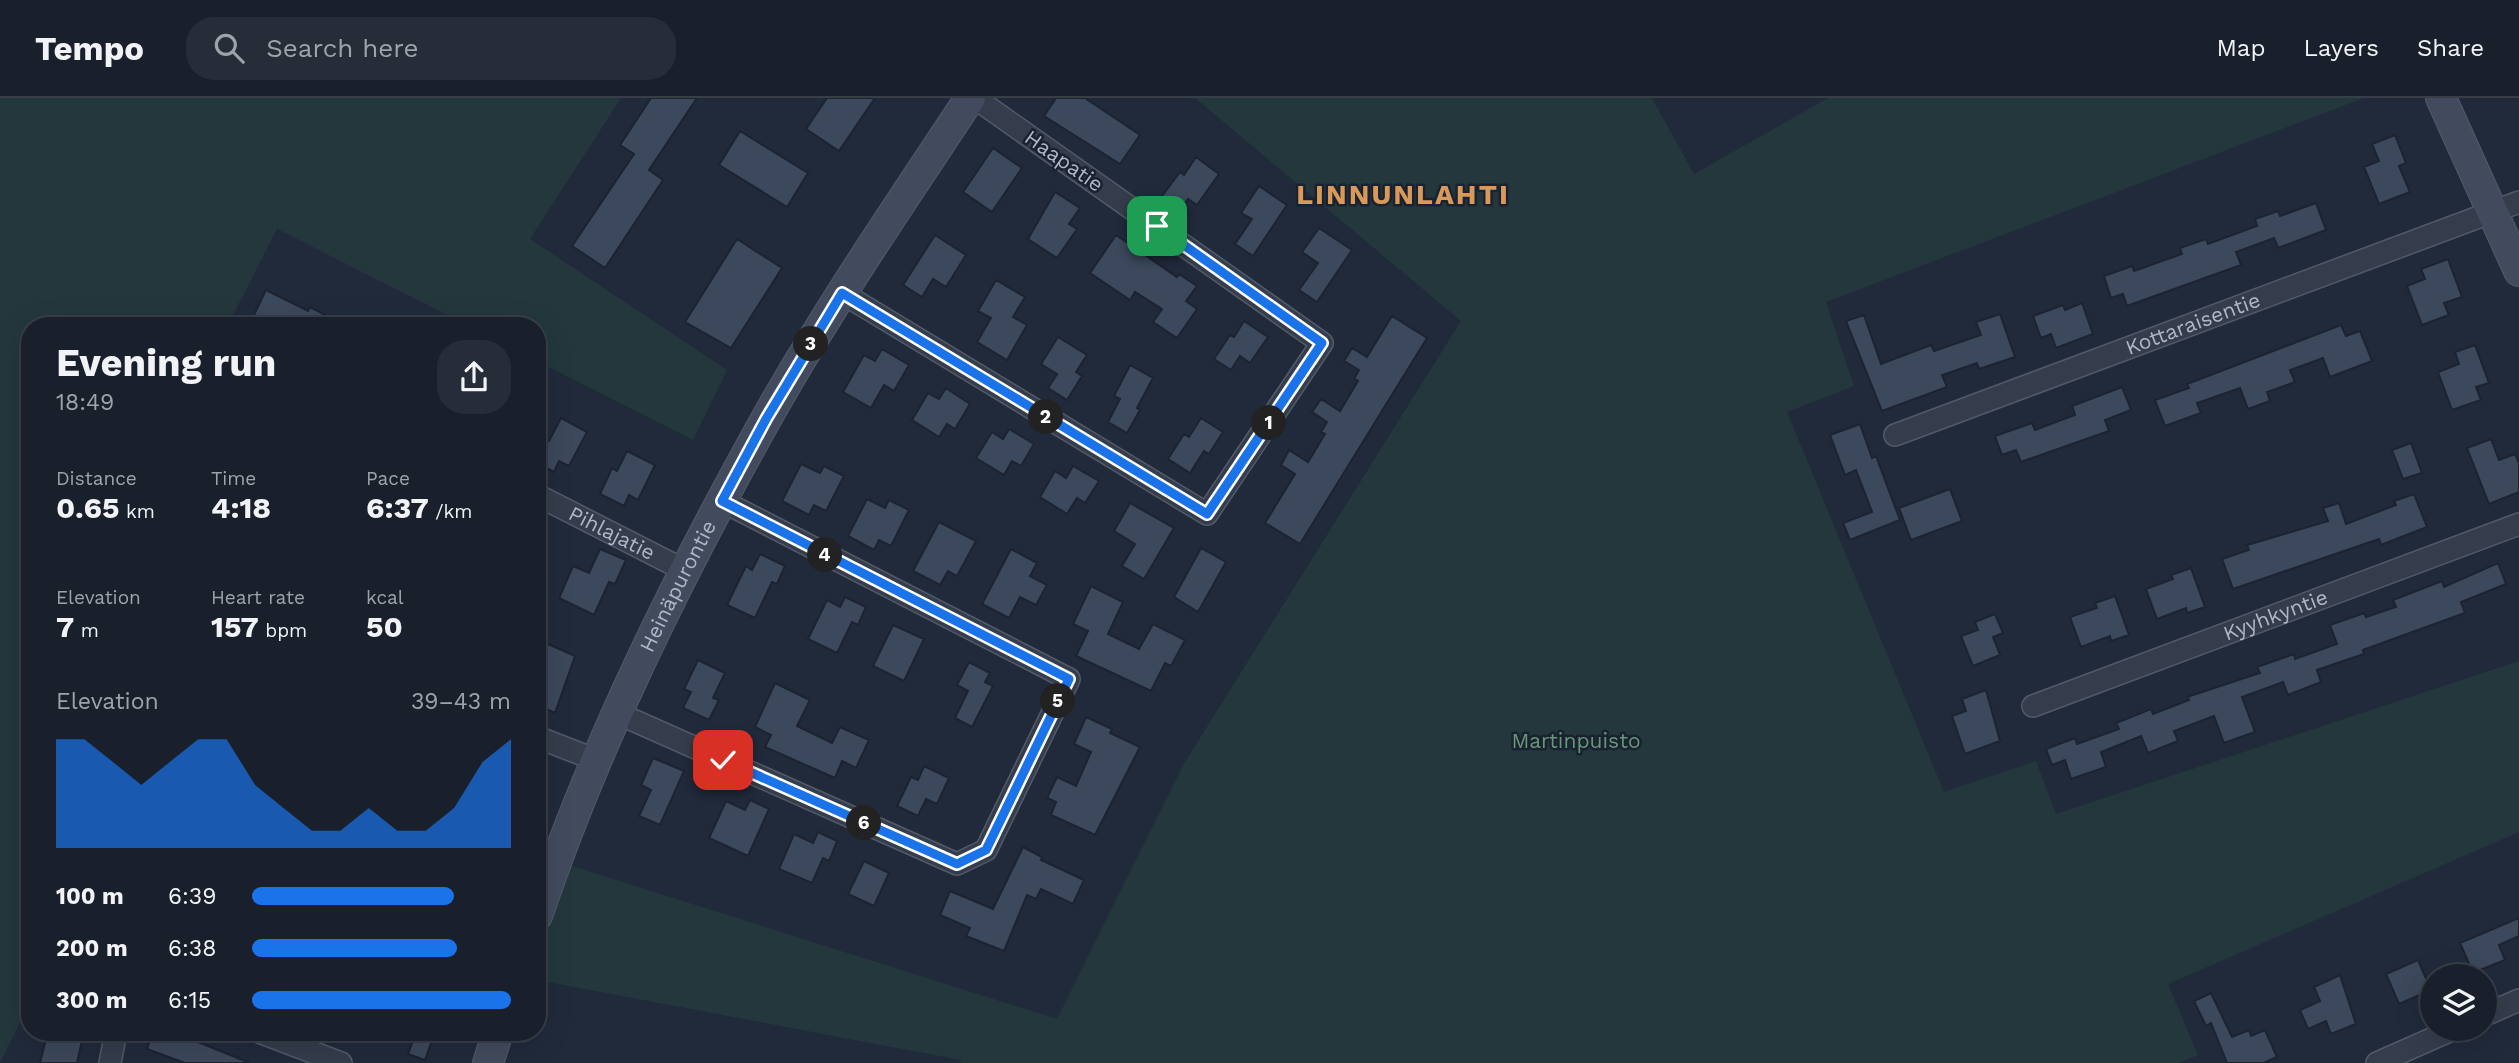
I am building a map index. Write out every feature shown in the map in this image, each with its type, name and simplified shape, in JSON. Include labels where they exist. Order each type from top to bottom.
[{"type":"street","name":"Heinäpurontie","points":[[546,892],[617,712],[722,501],[766,419],[842,293],[972,98]]},
{"type":"street","name":"Haapatie","points":[[842,293],[1207,514],[1322,343],[972,98]]},
{"type":"street","points":[[2441,98],[2506,206],[2519,271]]},
{"type":"street","name":"Kottaraisentie","points":[[1895,435],[2506,206]]},
{"type":"street","name":"Pihlajatie","points":[[546,500],[686,571]]},
{"type":"street","points":[[617,712],[957,864],[986,850],[1069,679],[722,501]]},
{"type":"street","name":"Kyyhkyntie","points":[[2033,706],[2519,524]]},
{"type":"street","points":[[546,741],[596,760]]},
{"type":"street","points":[[2497,1010],[2519,1000]]},
{"type":"street","points":[[110,1063],[114,1041]]},
{"type":"street","points":[[282,1041],[341,1063]]},
{"type":"street","points":[[488,1063],[495,1041]]},
{"type":"street","points":[[2377,1063],[2427,1041]]},
{"type":"green space","points":[[0,98],[621,98],[530,239],[727,370],[693,440],[546,366],[546,317],[451,317],[277,229],[232,317],[21,317],[21,1021],[0,1063]]},
{"type":"green space","name":"Martinpuisto","points":[[1195,98],[1652,98],[1694,174],[1828,98],[2364,98],[1826,302],[1854,386],[1787,412],[1944,792],[2036,761],[2056,814],[2519,661],[2519,832],[2168,984],[2198,1055],[2179,1063],[960,1063],[961,1060],[546,982],[546,858],[1057,1019],[1183,765],[1461,321]]},
{"type":"building","points":[[651,98],[697,98],[649,170],[663,180],[605,268],[572,246],[634,154],[620,145]]},
{"type":"building","points":[[827,98],[875,98],[839,151],[806,129]]},
{"type":"building","points":[[1056,98],[1085,98],[1140,135],[1120,164],[1044,116]]},
{"type":"building","points":[[740,131],[808,173],[787,207],[719,165]]},
{"type":"building","points":[[2395,135],[2406,163],[2399,166],[2410,192],[2379,204],[2364,167],[2379,161],[2372,144]]},
{"type":"building","points":[[993,148],[1022,168],[992,212],[963,192]]},
{"type":"building","points":[[1196,157],[1219,174],[1197,205],[1188,199],[1180,210],[1162,196],[1180,172],[1184,175]]},
{"type":"building","points":[[1259,186],[1287,205],[1253,256],[1235,244],[1252,219],[1241,213]]},
{"type":"building","points":[[1055,192],[1080,208],[1069,224],[1077,229],[1057,258],[1028,239]]},
{"type":"building","points":[[2316,203],[2326,230],[2278,248],[2274,238],[2236,252],[2241,265],[2127,306],[2123,294],[2111,298],[2104,276],[2132,266],[2134,271],[2182,254],[2180,248],[2206,239],[2208,244],[2257,226],[2255,219],[2278,211],[2280,216]]},
{"type":"building","points":[[1319,228],[1352,250],[1317,302],[1299,290],[1318,263],[1302,252]]},
{"type":"building","points":[[935,235],[966,255],[946,287],[933,279],[922,297],[903,285]]},
{"type":"building","points":[[1116,235],[1177,277],[1179,274],[1197,286],[1186,301],[1197,309],[1177,338],[1153,322],[1162,309],[1135,292],[1130,300],[1090,273]]},
{"type":"building","points":[[737,239],[782,268],[731,348],[685,322]]},
{"type":"building","points":[[2448,259],[2462,297],[2444,303],[2449,315],[2422,325],[2407,286],[2425,279],[2421,269]]},
{"type":"building","points":[[996,280],[1025,297],[1013,317],[1027,325],[1007,360],[977,342],[991,318],[978,311]]},
{"type":"building","points":[[266,290],[308,311],[310,307],[329,317],[253,317]]},
{"type":"building","points":[[2082,303],[2093,334],[2056,348],[2051,334],[2041,338],[2033,316],[2063,305],[2065,310]]},
{"type":"building","points":[[2000,314],[2015,357],[1979,369],[1977,363],[1942,375],[1947,387],[1882,411],[1846,321],[1864,315],[1881,364],[1931,345],[1934,351],[1981,335],[1976,322]]},
{"type":"building","points":[[1392,316],[1427,338],[1300,544],[1265,523],[1295,474],[1281,465],[1289,450],[1308,462],[1325,434],[1321,432],[1327,422],[1312,412],[1321,399],[1340,411],[1358,381],[1354,379],[1359,370],[1344,361],[1352,348],[1367,357]]},
{"type":"building","points":[[1244,321],[1268,337],[1250,363],[1240,356],[1231,370],[1214,359],[1230,335],[1234,337]]},
{"type":"building","points":[[2341,325],[2346,336],[2360,331],[2372,361],[2330,377],[2323,358],[2290,370],[2295,382],[2267,392],[2270,401],[2248,409],[2240,388],[2197,403],[2201,413],[2165,426],[2155,400],[2189,388],[2187,384]]},
{"type":"building","points":[[1058,337],[1087,355],[1076,372],[1082,376],[1067,400],[1048,388],[1057,374],[1041,364]]},
{"type":"building","points":[[2475,345],[2489,383],[2476,387],[2481,400],[2452,410],[2438,372],[2459,364],[2455,352]]},
{"type":"building","points":[[882,349],[909,365],[894,391],[884,385],[871,408],[843,392],[864,355],[875,361]]},
{"type":"building","points":[[1130,365],[1153,378],[1127,433],[1108,422],[1120,399],[1114,396]]},
{"type":"building","points":[[2122,387],[2131,410],[2105,420],[2109,431],[2021,462],[2016,450],[2002,455],[1995,436],[2032,423],[2035,430],[2075,415],[2072,406]]},
{"type":"building","points":[[946,388],[970,404],[955,429],[947,424],[939,437],[912,420],[928,393],[939,399]]},
{"type":"building","points":[[561,418],[587,432],[569,466],[559,461],[554,472],[546,468],[546,440],[549,441]]},
{"type":"building","points":[[1201,418],[1223,432],[1209,454],[1204,451],[1190,473],[1168,459],[1184,434],[1189,437]]},
{"type":"building","points":[[1860,424],[1872,458],[1876,456],[1900,520],[1850,540],[1843,523],[1872,512],[1856,470],[1845,475],[1830,435]]},
{"type":"building","points":[[1009,429],[1034,444],[1021,466],[1012,461],[1004,475],[976,458],[992,432],[1003,439]]},
{"type":"building","points":[[2491,439],[2499,460],[2515,454],[2519,463],[2519,492],[2489,504],[2467,448]]},
{"type":"building","points":[[2411,443],[2422,473],[2403,479],[2392,450]]},
{"type":"building","points":[[627,451],[655,465],[638,500],[629,495],[624,506],[600,494],[612,468],[617,471]]},
{"type":"building","points":[[801,464],[820,473],[824,466],[844,476],[826,511],[814,505],[809,515],[782,501]]},
{"type":"building","points":[[1073,466],[1099,481],[1085,503],[1077,498],[1067,514],[1040,497],[1055,471],[1066,478]]},
{"type":"building","points":[[1950,489],[1962,521],[1911,540],[1899,508]]},
{"type":"building","points":[[2414,494],[2427,527],[2381,545],[2379,539],[2233,589],[2222,559],[2249,550],[2247,545],[2328,521],[2323,508],[2339,503],[2346,524],[2396,505],[2394,501]]},
{"type":"building","points":[[867,499],[885,508],[889,500],[909,510],[891,546],[879,540],[874,550],[848,536]]},
{"type":"building","points":[[1130,503],[1174,528],[1144,579],[1122,566],[1135,544],[1114,531]]},
{"type":"building","points":[[939,522],[976,541],[957,576],[948,571],[940,585],[913,571]]},
{"type":"building","points":[[1201,548],[1226,562],[1198,612],[1174,597]]},
{"type":"building","points":[[600,549],[626,560],[615,584],[609,582],[594,615],[559,598],[573,566],[589,573]]},
{"type":"building","points":[[1011,549],[1037,563],[1030,576],[1047,585],[1036,605],[1020,597],[1009,618],[982,604]]},
{"type":"building","points":[[760,554],[785,566],[777,584],[772,582],[755,618],[727,605],[746,566],[752,570]]},
{"type":"building","points":[[2498,563],[2506,584],[2461,602],[2465,613],[2363,650],[2364,654],[2317,670],[2321,682],[2288,695],[2283,682],[2242,697],[2255,732],[2224,743],[2214,716],[2174,731],[2178,741],[2148,753],[2141,736],[2101,752],[2106,767],[2071,779],[2065,760],[2052,765],[2046,749],[2075,738],[2077,744],[2119,729],[2116,723],[2151,709],[2153,714],[2189,700],[2187,697],[2260,673],[2257,667],[2294,654],[2295,659],[2337,644],[2330,625],[2364,613],[2366,617],[2396,607],[2393,600],[2442,581],[2444,587]]},
{"type":"building","points":[[2191,568],[2205,607],[2187,613],[2186,608],[2157,619],[2146,589],[2173,579],[2171,575]]},
{"type":"building","points":[[1091,586],[1123,602],[1108,634],[1139,649],[1153,624],[1185,640],[1171,666],[1165,663],[1151,691],[1076,656],[1088,631],[1073,624]]},
{"type":"building","points":[[2115,596],[2129,635],[2111,641],[2110,636],[2081,647],[2070,617],[2097,608],[2095,603]]},
{"type":"building","points":[[845,597],[866,607],[858,625],[852,622],[837,653],[808,639],[827,600],[840,607]]},
{"type":"building","points":[[1995,614],[2003,633],[1993,637],[2000,655],[1973,666],[1961,636],[1978,630],[1975,622]]},
{"type":"building","points":[[893,625],[924,639],[904,681],[873,666]]},
{"type":"building","points":[[548,644],[575,656],[555,713],[546,709]]},
{"type":"building","points":[[698,660],[725,673],[713,698],[719,700],[709,720],[683,708],[691,692],[684,689]]},
{"type":"building","points":[[969,662],[990,673],[985,682],[993,686],[972,727],[955,718],[968,691],[957,685]]},
{"type":"building","points":[[775,683],[810,700],[797,726],[832,743],[840,727],[869,740],[856,768],[842,761],[835,778],[765,747],[771,735],[755,727]]},
{"type":"building","points":[[1986,690],[2000,741],[1965,754],[1952,716],[1966,711],[1962,699]]},
{"type":"building","points":[[1086,717],[1112,729],[1110,733],[1140,747],[1095,835],[1051,815],[1056,802],[1047,798],[1057,777],[1076,786],[1091,752],[1074,744]]},
{"type":"building","points":[[653,758],[684,771],[660,825],[639,816],[651,790],[641,785]]},
{"type":"building","points":[[924,766],[949,778],[937,804],[926,799],[918,816],[897,806],[911,777],[918,780]]},
{"type":"building","points":[[750,800],[769,809],[748,856],[709,838],[726,801],[745,810]]},
{"type":"building","points":[[818,832],[837,841],[829,861],[823,858],[812,883],[779,869],[794,834],[813,843]]},
{"type":"building","points":[[1023,847],[1042,857],[1041,860],[1084,880],[1073,904],[1041,889],[1036,899],[1027,895],[1004,951],[966,936],[970,928],[940,915],[950,891],[993,909]]},
{"type":"building","points":[[864,861],[889,873],[874,906],[848,894]]},
{"type":"building","points":[[2519,918],[2519,936],[2499,945],[2505,960],[2495,964],[2469,964],[2460,943]]},
{"type":"building","points":[[2418,960],[2420,995],[2399,1004],[2386,974]]},
{"type":"building","points":[[2340,975],[2356,1024],[2331,1034],[2326,1021],[2308,1029],[2300,1010],[2320,1001],[2314,987]]},
{"type":"building","points":[[2211,993],[2232,1037],[2249,1030],[2251,1036],[2265,1030],[2277,1057],[2263,1063],[2227,1063],[2211,1023],[2206,1026],[2194,1001]]},
{"type":"building","points":[[46,1041],[82,1041],[77,1063],[40,1063]]},
{"type":"building","points":[[150,1041],[195,1041],[250,1063],[185,1063],[147,1049]]},
{"type":"building","points":[[413,1041],[432,1041],[425,1060],[408,1054]]},
{"type":"district","name":"LINNUNLAHTI","points":[[1403,194]]},
{"type":"route","points":[[723,760],[957,864],[986,850],[1069,679],[722,501],[766,419],[842,293],[1207,514],[1322,343],[1157,226]]}]
